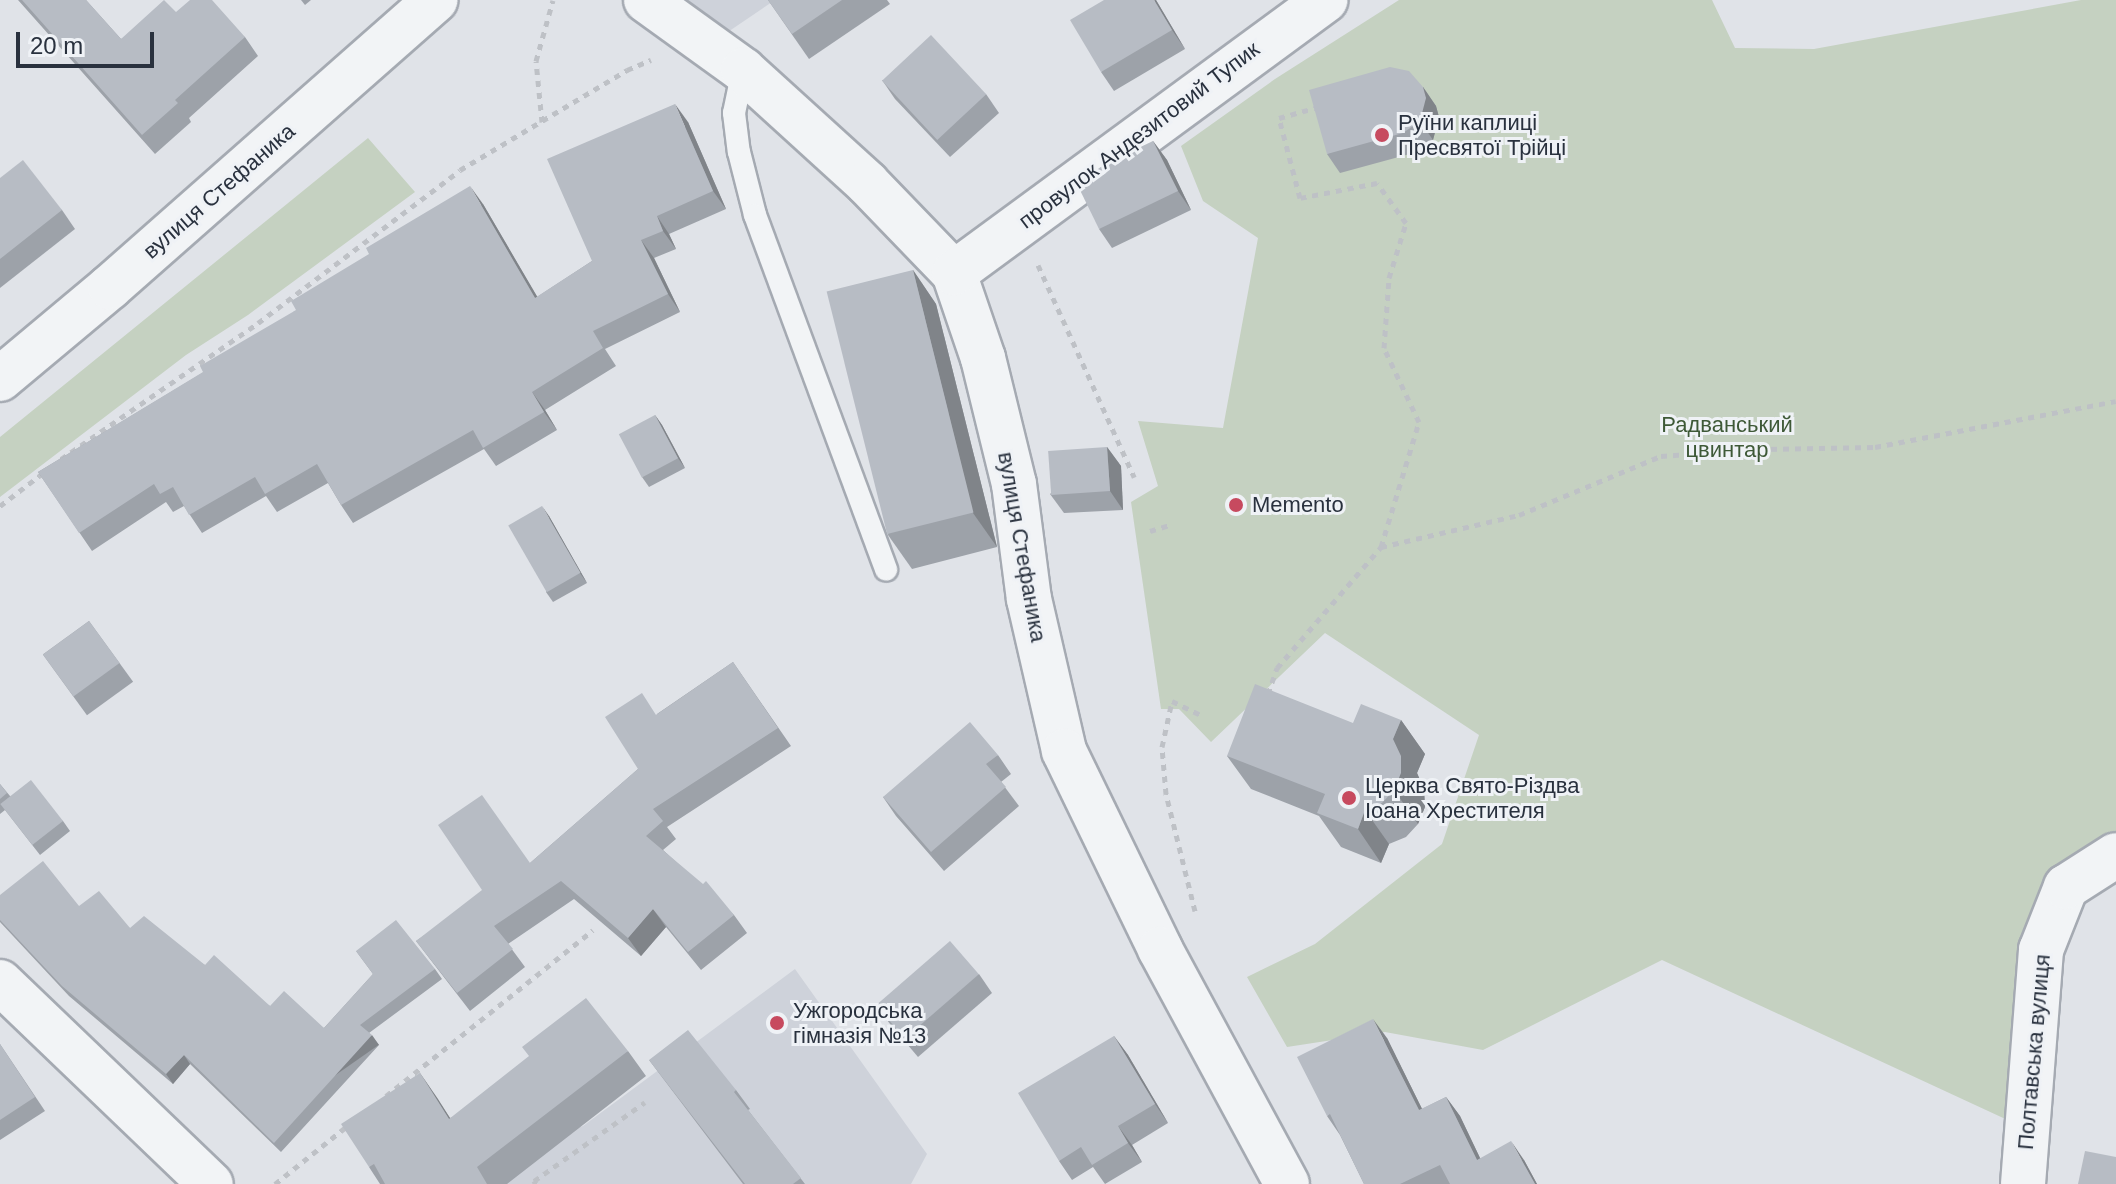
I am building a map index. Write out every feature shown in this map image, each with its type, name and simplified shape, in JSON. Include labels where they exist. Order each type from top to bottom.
[{"type":"street","name":"вулиця Стефаника","points":[[0,379],[110,287],[435,0]]},
{"type":"street","name":"вулиця Стефаника","points":[[646,0],[743,70],[867,183],[954,273],[983,358],[1014,484],[1029,599],[1064,751],[1160,949],[1287,1184]]},
{"type":"street","name":"провулок Андезитовий Тупик","points":[[954,273],[1325,0]]},
{"type":"street","name":"Полтавська вулиця","points":[[2023,1184],[2041,950],[2066,887],[2116,855]]},
{"type":"street","points":[[0,982],[211,1184]]},
{"type":"lane","points":[[743,70],[734,113],[739,152],[755,215],[886,570]]},
{"type":"path","points":[[542,122],[536,61],[553,0]]},
{"type":"path","points":[[0,506],[89,438],[258,323],[460,170],[627,70],[701,38]]},
{"type":"path","points":[[1267,696],[1277,668],[1381,547],[1419,422],[1384,348],[1389,278],[1406,223],[1377,183],[1300,198],[1279,118],[1323,106]]},
{"type":"path","points":[[1020,224],[1134,477]]},
{"type":"path","points":[[1381,547],[1519,515],[1661,456],[1759,449],[1875,447],[2116,401]]},
{"type":"path","points":[[1150,531],[1170,525]]},
{"type":"path","points":[[1182,986],[1200,938],[1186,865],[1166,794],[1162,747],[1172,701],[1201,715]]},
{"type":"path","points":[[373,1106],[593,930]]},
{"type":"path","points":[[536,1184],[534,1181],[645,1102]]},
{"type":"path","points":[[275,1184],[349,1125]]},
{"type":"shaded area","points":[[660,0],[775,0],[719,38]]},
{"type":"shaded area","name":"Ужгородська гімназія №13","points":[[795,969],[927,1154],[911,1184],[417,1184],[583,1126]]},
{"type":"green space","name":"Радванський цвинтар","points":[[1399,0],[1712,0],[1735,48],[1814,49],[2081,0],[2116,0],[2116,848],[2041,890],[2014,1123],[1662,960],[1483,1050],[1385,1032],[1287,1047],[1247,977],[1315,944],[1442,844],[1479,735],[1325,633],[1211,742],[1179,709],[1161,709],[1131,502],[1158,486],[1138,421],[1223,428],[1258,238],[1203,201],[1181,146],[1275,79]]},
{"type":"green space","points":[[368,138],[415,192],[248,315],[186,355],[0,497],[0,437]]},
{"type":"building","points":[[22,0],[86,0],[121,39],[164,0],[176,12],[190,0],[212,0],[245,37],[175,100],[178,103],[142,135]]},
{"type":"building","points":[[768,0],[842,0],[792,34]]},
{"type":"building","points":[[1104,0],[1154,0],[1172,30],[1101,72],[1070,20]]},
{"type":"building","points":[[931,35],[986,94],[937,140],[882,81]]},
{"type":"building","name":"Руїни каплиці Пресвятої Трійці","points":[[1390,67],[1409,71],[1423,87],[1426,98],[1420,121],[1403,133],[1327,154],[1309,90]]},
{"type":"building","points":[[675,104],[713,191],[657,216],[663,231],[641,240],[668,294],[593,331],[603,348],[532,392],[544,412],[483,448],[473,430],[341,505],[317,464],[265,494],[255,477],[189,515],[173,487],[160,494],[154,484],[79,533],[38,472],[203,372],[200,366],[296,310],[291,301],[369,254],[366,248],[470,186],[535,298],[592,261],[547,159]]},
{"type":"building","points":[[1153,141],[1178,191],[1099,229],[1077,184],[1105,164]]},
{"type":"building","points":[[23,160],[62,210],[0,259],[0,178]]},
{"type":"building","points":[[913,270],[973,513],[887,534],[827,292]]},
{"type":"building","points":[[655,415],[678,458],[642,478],[619,434]]},
{"type":"building","points":[[1107,447],[1110,491],[1051,495],[1048,451]]},
{"type":"building","points":[[542,506],[580,573],[547,592],[508,526]]},
{"type":"building","points":[[89,621],[120,663],[73,697],[43,655]]},
{"type":"building","points":[[733,662],[778,728],[653,809],[663,821],[646,836],[703,884],[706,881],[734,915],[688,952],[653,909],[628,938],[561,881],[494,926],[513,949],[457,993],[416,941],[482,890],[438,825],[482,795],[530,863],[638,769],[605,717],[642,693],[656,715]]},
{"type":"building","points":[[1255,684],[1353,723],[1361,704],[1401,720],[1393,739],[1401,756],[1401,773],[1394,790],[1382,803],[1365,810],[1358,829],[1317,813],[1325,794],[1227,756]]},
{"type":"building","points":[[970,722],[998,755],[986,764],[1006,787],[931,852],[883,797]]},
{"type":"building","points":[[31,780],[63,821],[32,845],[0,804]]},
{"type":"building","points":[[0,784],[7,793],[0,799]]},
{"type":"building","points":[[43,861],[79,906],[99,891],[130,928],[144,916],[205,965],[214,955],[270,1006],[284,991],[324,1028],[373,974],[356,951],[396,920],[435,969],[360,1025],[372,1035],[274,1143],[184,1055],[166,1074],[62,986],[0,920],[0,895]]},
{"type":"building","points":[[950,941],[979,974],[905,1039],[876,1005]]},
{"type":"building","points":[[586,998],[628,1051],[477,1167],[487,1184],[385,1184],[374,1164],[369,1167],[341,1124],[420,1073],[449,1119],[529,1056],[522,1047]]},
{"type":"building","points":[[1373,1019],[1419,1110],[1446,1097],[1477,1160],[1511,1141],[1535,1184],[1450,1184],[1440,1165],[1400,1184],[1364,1184],[1330,1114],[1327,1116],[1297,1057]]},
{"type":"building","points":[[688,1030],[801,1178],[793,1184],[745,1184],[649,1060]]},
{"type":"building","points":[[1114,1036],[1155,1104],[1118,1126],[1128,1143],[1092,1165],[1081,1147],[1059,1161],[1018,1093]]},
{"type":"building","points":[[0,1044],[35,1097],[0,1120]]},
{"type":"building","points":[[2085,1151],[2116,1157],[2116,1184],[2078,1184]]},
{"type":"place","name":"Руїни каплиці Пресвятої Трійці","points":[[1382,135]]},
{"type":"place","name":"Memento","points":[[1236,505]]},
{"type":"place","name":"Церква Свято-Різдва Іоана Хрестителя","points":[[1349,798]]},
{"type":"place","name":"Ужгородська гімназія №13","points":[[777,1023]]}]
